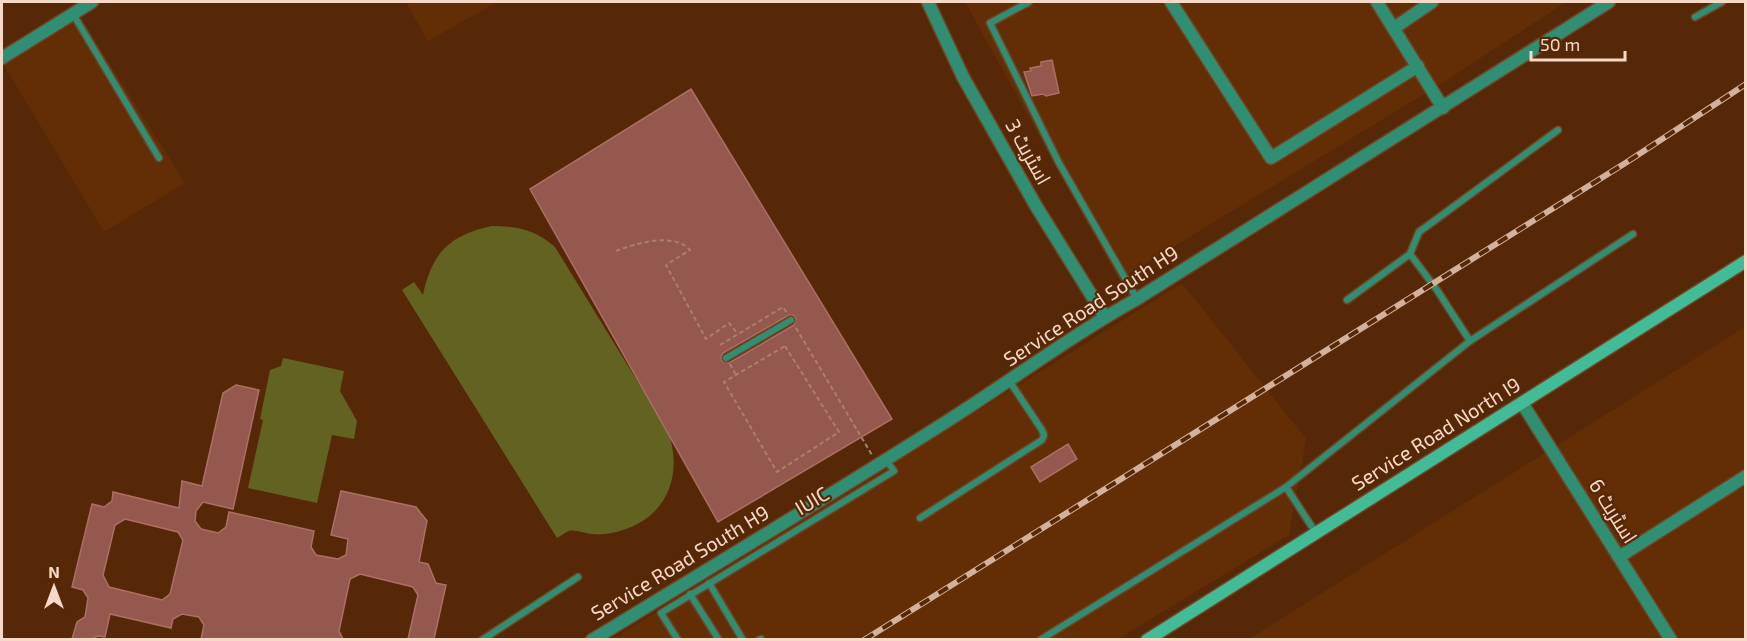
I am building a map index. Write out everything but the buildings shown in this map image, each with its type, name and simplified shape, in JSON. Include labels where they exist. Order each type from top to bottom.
[{"type":"main road","name":"Service Road North I9","points":[[1147,639],[1746,261]]},
{"type":"street","points":[[2,58],[92,2]]},
{"type":"street","name":"اسٹریٹ 3","points":[[928,2],[963,77],[1030,196],[1105,316]]},
{"type":"street","points":[[1171,2],[1271,158],[1418,66]]},
{"type":"street","points":[[1377,2],[1443,108]]},
{"type":"street","points":[[1394,28],[1432,2]]},
{"type":"street","name":"Service Road South H9","points":[[592,639],[1010,382],[1105,316],[1137,299],[1609,2]]},
{"type":"street","name":"اسٹریٹ 6","points":[[1522,403],[1671,639]]},
{"type":"street","points":[[1619,557],[1746,476]]},
{"type":"lane","points":[[1029,2],[990,23],[1059,164],[1137,299]]},
{"type":"lane","points":[[1695,17],[1722,2]]},
{"type":"lane","points":[[73,14],[159,158]]},
{"type":"lane","points":[[1347,300],[1410,254],[1419,232],[1558,130]]},
{"type":"lane","points":[[1040,639],[1286,486],[1470,341],[1633,234]]},
{"type":"lane","points":[[1410,254],[1470,341]]},
{"type":"lane","points":[[726,358],[791,320]]},
{"type":"lane","points":[[920,518],[1042,440],[1044,435],[1042,430],[1010,382]]},
{"type":"lane","name":"IUIC","points":[[678,639],[661,613],[894,471],[882,462]]},
{"type":"lane","points":[[1286,486],[1316,533]]},
{"type":"lane","points":[[482,639],[578,577]]},
{"type":"lane","points":[[709,583],[743,639]]},
{"type":"lane","points":[[688,596],[719,639]]},
{"type":"path","points":[[616,251],[635,244],[664,240],[680,243],[690,248],[666,265],[706,339],[729,323],[738,334]]},
{"type":"path","points":[[720,345],[783,307],[882,462]]},
{"type":"path","points":[[785,346],[839,432],[777,472],[724,382],[785,346]]},
{"type":"shaded area","points":[[406,2],[497,2],[428,41]]},
{"type":"shaded area","points":[[965,2],[1566,2],[1439,85],[1119,280]]},
{"type":"shaded area","points":[[77,12],[185,183],[104,232],[2,62]]},
{"type":"shaded area","points":[[492,226],[526,230],[555,247],[668,431],[673,449],[674,466],[665,497],[644,520],[629,528],[599,534],[571,531],[557,538],[402,290],[414,282],[423,295],[432,267],[445,248],[454,240]]},
{"type":"shaded area","points":[[1182,283],[1306,439],[1289,535],[1118,639],[611,640]]},
{"type":"shaded area","points":[[1745,327],[1745,639],[1249,639]]},
{"type":"shaded area","points":[[283,358],[344,371],[340,391],[357,421],[354,439],[332,435],[317,503],[248,488],[263,420],[260,419],[270,370],[281,366]]},
{"type":"railway","points":[[864,640],[1627,162],[1746,84]]}]
